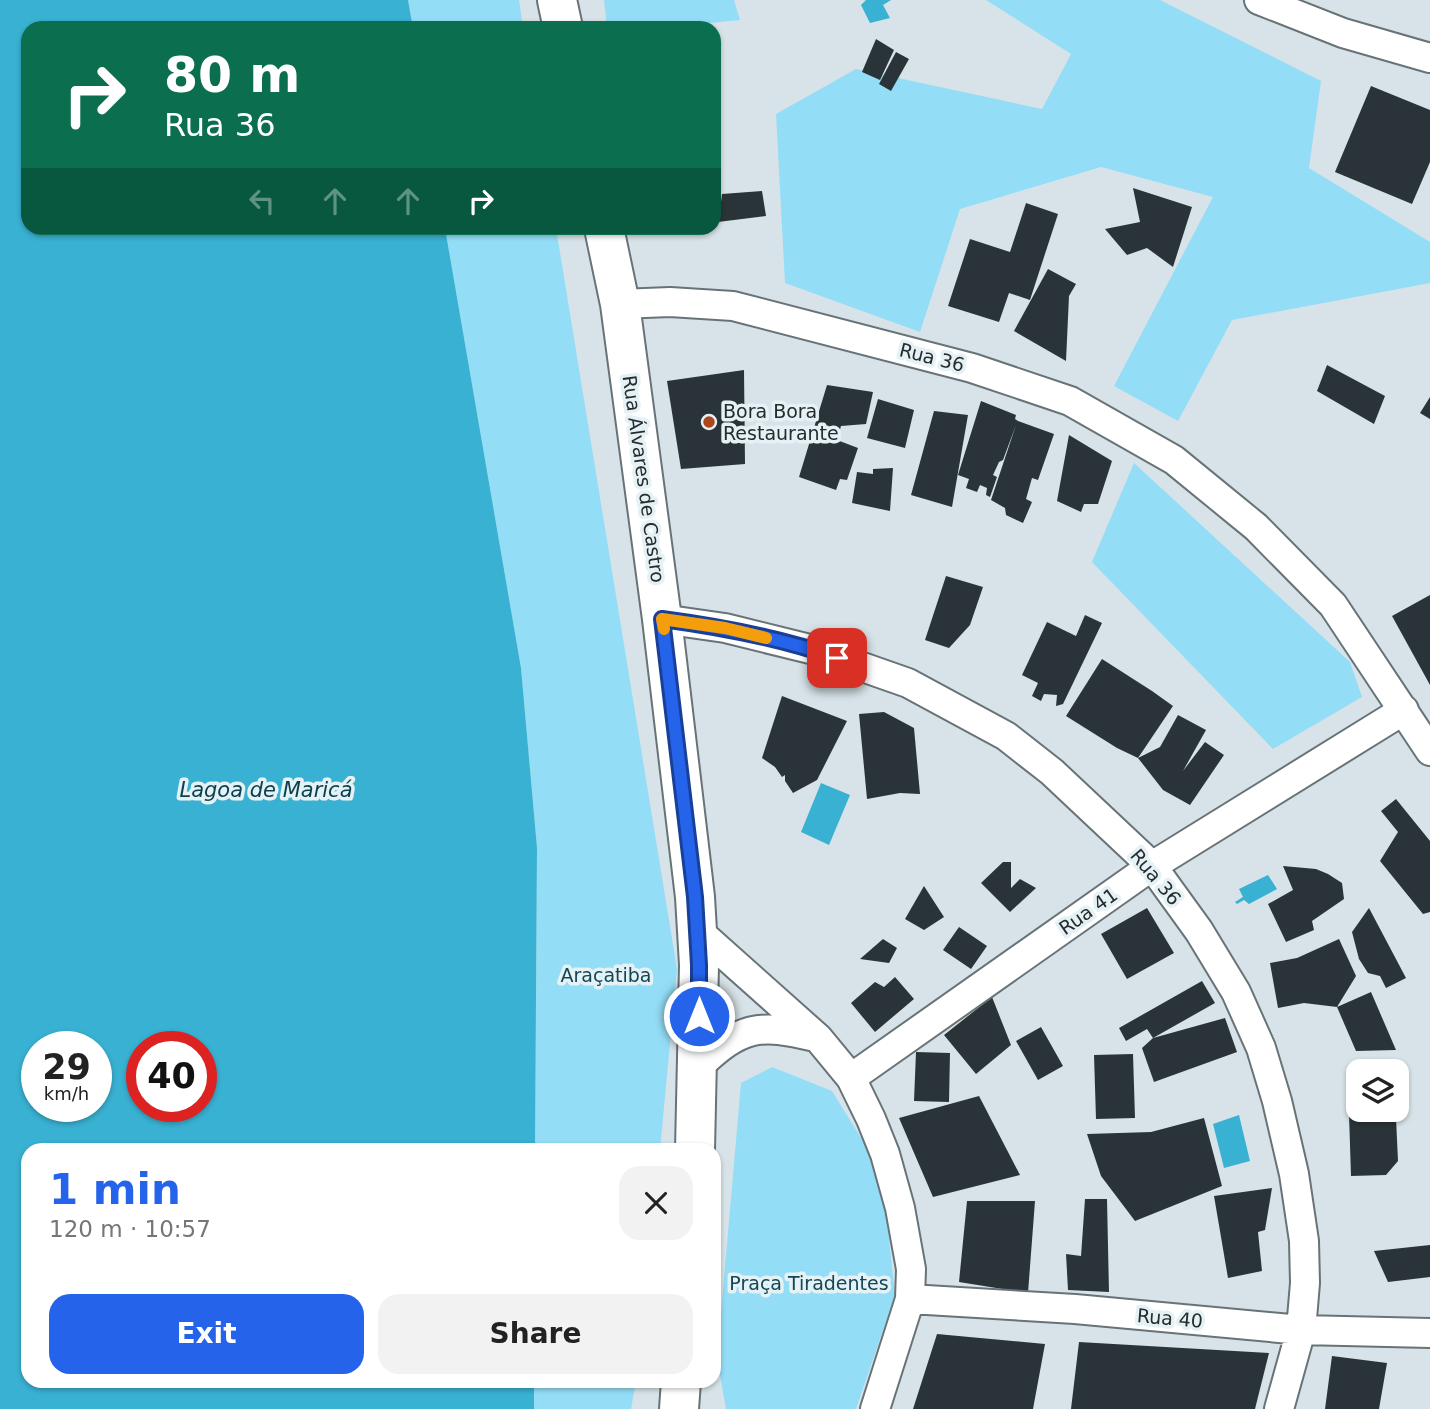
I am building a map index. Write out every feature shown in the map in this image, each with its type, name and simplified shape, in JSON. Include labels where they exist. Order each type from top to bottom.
[{"type":"street","points":[[557,0],[562,21]]},
{"type":"street","points":[[1259,0],[1343,33],[1430,58]]},
{"type":"street","name":"Rua Álvares de Castro","points":[[605,235],[620,304],[662,619],[698,931],[695,1143]]},
{"type":"street","name":"Rua 36","points":[[620,304],[670,302],[733,306],[972,368],[1070,401],[1174,460],[1256,527],[1334,605],[1430,751]]},
{"type":"street","name":"Rua 36","points":[[662,619],[725,628],[814,650],[908,683],[1006,736],[1052,772],[1152,866],[1199,932],[1236,992],[1261,1048],[1278,1101],[1294,1174],[1304,1241],[1305,1283],[1301,1330],[1279,1409]]},
{"type":"street","name":"Rua 41","points":[[851,1078],[1152,866],[1404,710]]},
{"type":"street","points":[[698,931],[818,1038],[851,1078],[885,1154],[900,1208],[911,1269],[910,1299],[875,1409]]},
{"type":"street","points":[[698,1067],[729,1041],[758,1029],[774,1028],[818,1038]]},
{"type":"street","name":"Rua 40","points":[[910,1299],[1074,1309],[1301,1330],[1430,1333]]},
{"type":"street","points":[[679,1409],[680,1388]]},
{"type":"green space","points":[[408,0],[519,0],[522,21],[412,21]]},
{"type":"green space","points":[[604,0],[734,0],[740,20],[721,22],[606,21]]},
{"type":"green space","points":[[986,0],[1160,0],[1321,81],[1309,168],[1430,242],[1430,283],[1232,320],[1178,421],[1114,386],[1213,197],[1101,167],[960,209],[920,332],[785,283],[776,114],[856,69],[1042,109],[1071,54]]},
{"type":"green space","name":"Araçatiba","points":[[446,235],[557,235],[677,969],[661,1143],[535,1143],[537,849],[521,668]]},
{"type":"green space","points":[[1134,463],[1350,662],[1362,697],[1273,749],[1092,562]]},
{"type":"green space","name":"Praça Tiradentes","points":[[772,1067],[832,1091],[882,1172],[895,1295],[856,1409],[726,1409],[721,1381],[721,1313],[741,1083]]},
{"type":"green space","points":[[534,1388],[635,1388],[631,1409],[534,1409]]},
{"type":"water","name":"Lagoa de Maricá","points":[[0,0],[408,0],[412,21],[21,21],[21,235],[446,235],[521,668],[537,848],[535,1143],[21,1143],[21,1388],[534,1388],[534,1409],[0,1409]]},
{"type":"water","points":[[866,0],[891,0],[883,5],[890,18],[870,23],[861,5]]},
{"type":"water","points":[[821,783],[850,795],[829,845],[801,832]]},
{"type":"water","points":[[1268,875],[1277,889],[1249,904],[1244,900],[1237,904],[1235,902],[1243,897],[1239,889]]},
{"type":"water","points":[[1239,1115],[1250,1161],[1224,1168],[1213,1124]]},
{"type":"building","points":[[876,39],[894,50],[880,80],[862,72]]},
{"type":"building","points":[[896,52],[909,59],[891,91],[879,84]]},
{"type":"building","points":[[1371,86],[1430,110],[1430,162],[1412,204],[1335,172]]},
{"type":"building","points":[[1133,188],[1192,207],[1173,267],[1147,248],[1127,255],[1105,229],[1140,222]]},
{"type":"building","points":[[762,191],[766,216],[721,222],[722,194]]},
{"type":"building","points":[[1026,203],[1058,214],[1030,300],[1009,293],[999,322],[948,306],[970,239],[1010,252]]},
{"type":"building","points":[[1048,269],[1076,284],[1069,296],[1066,361],[1014,331]]},
{"type":"building","points":[[1327,365],[1385,396],[1374,424],[1317,391]]},
{"type":"building","name":"Bora Bora Restaurante","points":[[744,370],[745,464],[681,469],[667,381]]},
{"type":"building","points":[[827,385],[873,392],[866,424],[841,426],[837,440],[858,448],[847,480],[840,479],[836,490],[799,477]]},
{"type":"building","points":[[1430,397],[1430,419],[1420,413]]},
{"type":"building","points":[[878,399],[914,410],[905,448],[867,438]]},
{"type":"building","points":[[981,401],[1016,415],[1015,419],[1018,421],[1054,434],[1038,480],[1032,478],[1026,499],[1032,502],[1023,523],[1006,515],[1005,508],[991,500],[1016,425],[1003,460],[999,462],[993,475],[997,477],[990,497],[986,495],[987,488],[980,485],[977,492],[966,488],[969,479],[958,475]]},
{"type":"building","points":[[934,411],[968,415],[952,507],[911,495]]},
{"type":"building","points":[[1069,435],[1112,461],[1098,504],[1084,504],[1081,512],[1057,501]]},
{"type":"building","points":[[893,468],[890,511],[852,503],[857,472],[873,474],[873,469]]},
{"type":"building","points":[[946,576],[983,587],[970,625],[949,648],[925,640]]},
{"type":"building","points":[[1430,595],[1430,685],[1392,616]]},
{"type":"building","points":[[1085,615],[1102,623],[1063,704],[1056,706],[1057,695],[1044,694],[1041,701],[1032,696],[1038,683],[1022,675],[1047,622],[1076,636]]},
{"type":"building","points":[[1102,659],[1173,706],[1138,758],[1066,716]]},
{"type":"building","points":[[782,696],[847,721],[817,780],[793,793],[785,781],[785,775],[782,777],[775,767],[762,758]]},
{"type":"building","points":[[884,712],[914,728],[920,794],[900,793],[867,799],[859,714]]},
{"type":"building","points":[[1178,715],[1206,730],[1183,771],[1205,742],[1224,755],[1190,805],[1163,790],[1138,758],[1160,747]]},
{"type":"building","points":[[1396,799],[1430,841],[1430,912],[1423,914],[1380,861],[1398,832],[1381,811]]},
{"type":"building","points":[[1003,862],[1011,862],[1011,888],[1020,879],[1036,888],[1010,912],[981,883]]},
{"type":"building","points":[[1283,866],[1316,869],[1328,874],[1342,883],[1344,899],[1312,921],[1314,930],[1286,942],[1268,904],[1293,890]]},
{"type":"building","points":[[924,886],[944,917],[924,930],[905,919]]},
{"type":"building","points":[[1147,908],[1174,953],[1127,979],[1101,934]]},
{"type":"building","points":[[1369,908],[1406,978],[1386,988],[1380,976],[1368,973],[1359,959],[1352,932]]},
{"type":"building","points":[[959,927],[987,946],[971,969],[943,950]]},
{"type":"building","points":[[883,939],[897,948],[889,963],[860,959]]},
{"type":"building","points":[[1339,939],[1356,976],[1337,1007],[1304,1003],[1278,1008],[1270,963],[1297,958]]},
{"type":"building","points":[[895,977],[914,999],[875,1032],[851,1003],[875,982],[884,987]]},
{"type":"building","points":[[1202,981],[1215,1003],[1153,1038],[1147,1029],[1126,1041],[1119,1028]]},
{"type":"building","points":[[1371,992],[1396,1050],[1356,1051],[1337,1007]]},
{"type":"building","points":[[992,997],[1011,1045],[976,1074],[944,1035]]},
{"type":"building","points":[[1225,1018],[1237,1052],[1154,1082],[1142,1048],[1153,1038]]},
{"type":"building","points":[[1041,1027],[1063,1066],[1038,1080],[1016,1041]]},
{"type":"building","points":[[916,1052],[950,1053],[949,1102],[914,1101]]},
{"type":"building","points":[[1133,1054],[1135,1118],[1096,1119],[1094,1055]]},
{"type":"building","points":[[979,1096],[1020,1175],[933,1197],[899,1118]]},
{"type":"building","points":[[1204,1118],[1222,1186],[1135,1221],[1101,1176],[1087,1134],[1151,1132]]},
{"type":"building","points":[[1349,1122],[1396,1122],[1398,1161],[1386,1175],[1351,1176]]},
{"type":"building","points":[[1272,1188],[1265,1230],[1258,1232],[1262,1271],[1228,1278],[1214,1196]]},
{"type":"building","points":[[1085,1199],[1107,1199],[1109,1292],[1068,1290],[1066,1254],[1081,1256]]},
{"type":"building","points":[[967,1201],[1035,1201],[1028,1293],[959,1282]]},
{"type":"building","points":[[1430,1245],[1430,1277],[1388,1282],[1374,1251]]},
{"type":"building","points":[[937,1334],[1045,1344],[1033,1409],[913,1409]]},
{"type":"building","points":[[1079,1342],[1269,1353],[1255,1409],[1071,1409]]},
{"type":"building","points":[[1332,1356],[1387,1363],[1379,1409],[1325,1409]]},
{"type":"slow traffic","points":[[664,629],[662,619],[725,628],[766,638]]},
{"type":"place","name":"Bora Bora Restaurante","points":[[709,422]]},
{"type":"route","points":[[699,1016],[695,897],[662,619],[725,628],[837,658]]}]
